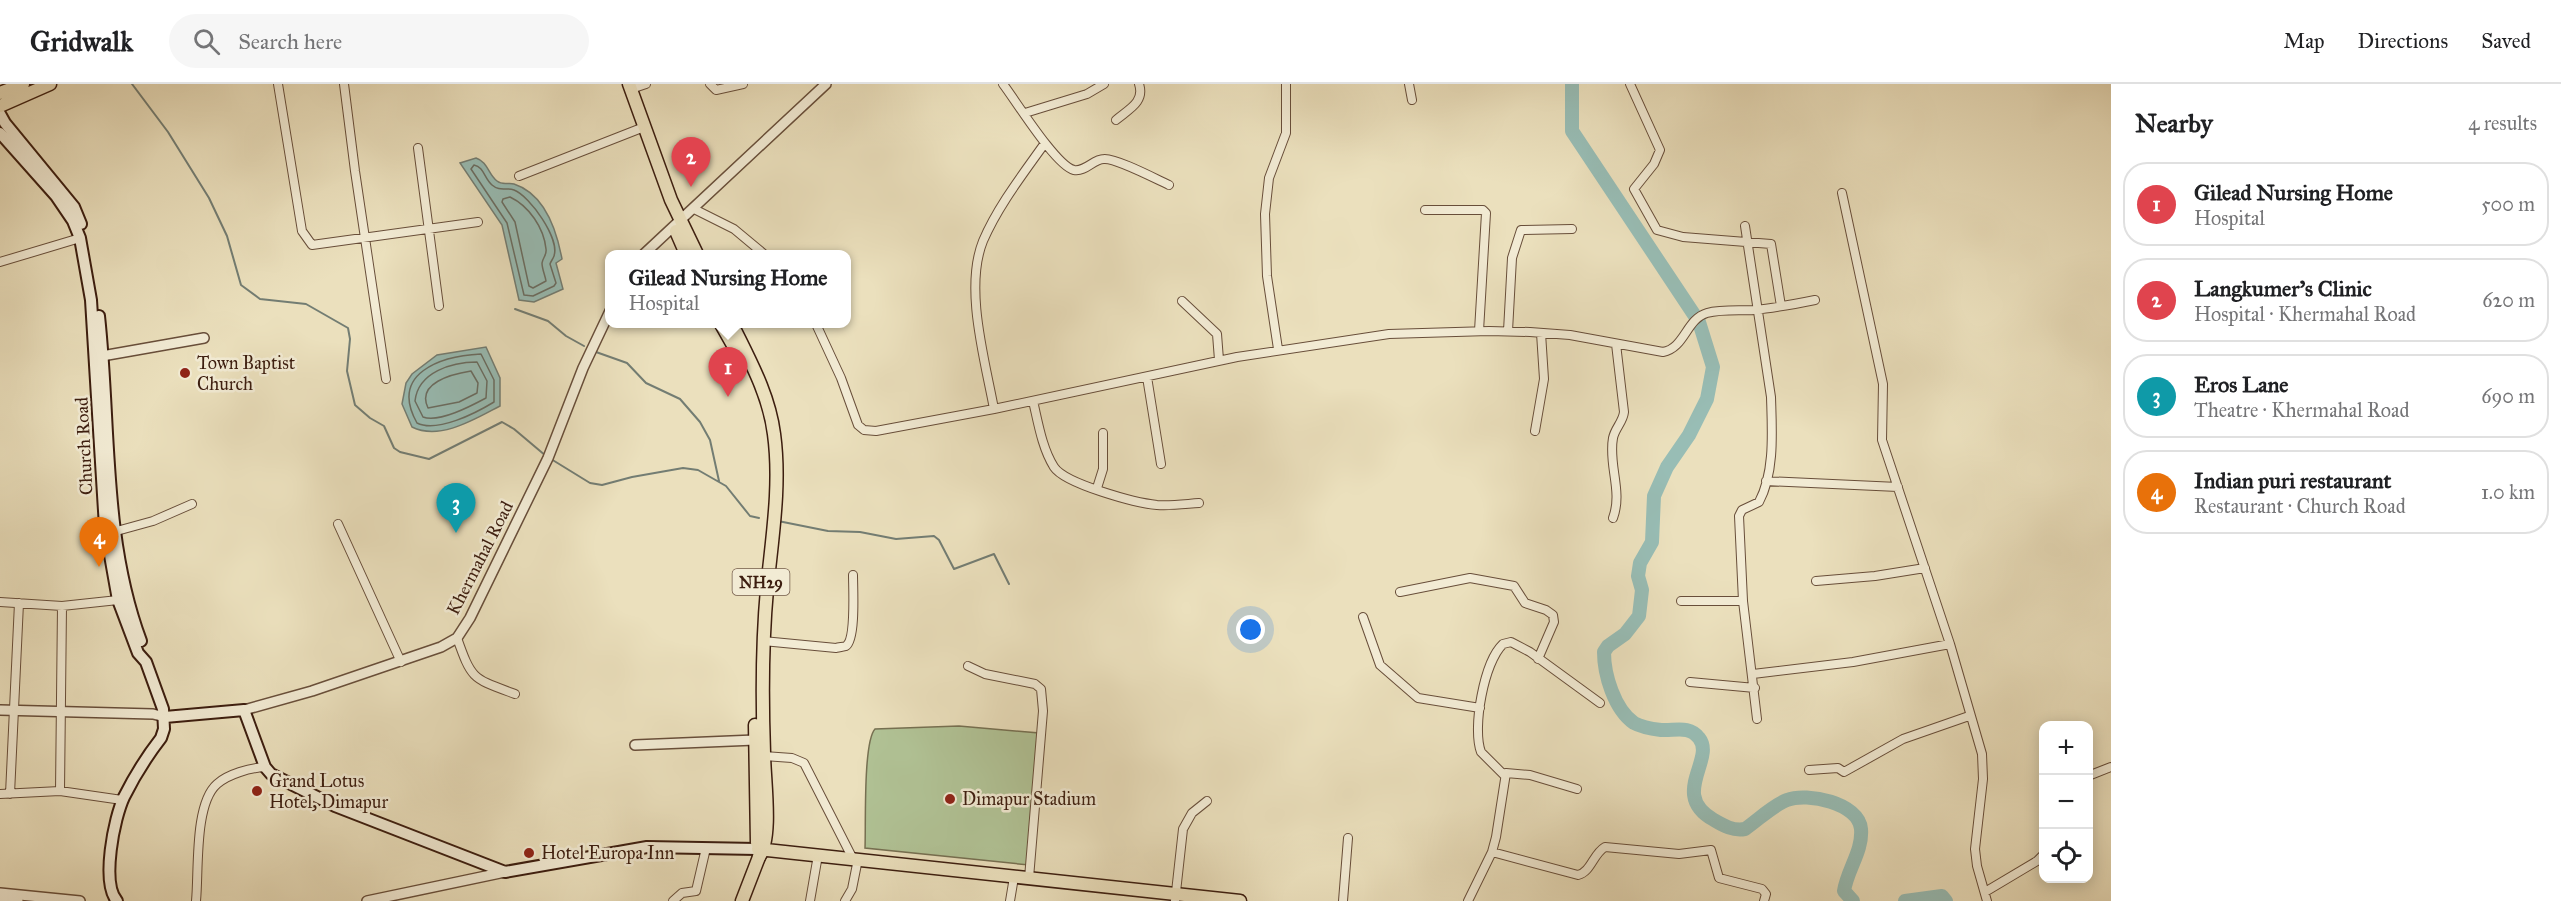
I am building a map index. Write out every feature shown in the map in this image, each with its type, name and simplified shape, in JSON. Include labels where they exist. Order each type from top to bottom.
[{"type":"main road","points":[[0,93],[22,84]]},
{"type":"main road","points":[[0,106],[50,84]]},
{"type":"main road","points":[[627,86],[639,129],[676,223],[694,250]]},
{"type":"main road","points":[[627,86],[684,250]]},
{"type":"main road","points":[[0,114],[74,207],[88,247],[97,293],[113,532],[128,599],[146,662]]},
{"type":"main road","name":"Church Road","points":[[0,133],[56,196],[73,221],[80,238],[91,300],[105,527],[118,600],[138,653],[146,662],[165,717]]},
{"type":"main road","name":"NH29","points":[[723,328],[753,387],[764,417],[766,435],[768,506],[757,628],[755,740],[760,852]]},
{"type":"main road","name":"NH29","points":[[734,328],[762,388],[774,436],[775,508],[763,641],[764,756],[760,852]]},
{"type":"main road","points":[[244,710],[265,766],[271,774],[335,806],[505,872],[646,847],[706,848],[818,855],[1029,878],[1175,897],[1240,901]]},
{"type":"main road","name":"Khermahal Road","points":[[165,717],[244,710]]},
{"type":"main road","points":[[117,901],[110,887],[110,864],[122,800],[160,738],[164,729],[165,717]]},
{"type":"main road","points":[[742,901],[760,852]]},
{"type":"street","points":[[278,84],[302,231],[312,245],[478,222]]},
{"type":"street","points":[[345,84],[355,171],[367,238],[386,379]]},
{"type":"street","points":[[627,86],[646,84]]},
{"type":"street","points":[[710,84],[716,90],[722,90],[743,84]]},
{"type":"street","points":[[649,250],[826,84]]},
{"type":"street","points":[[1004,84],[1045,143],[1068,166],[1075,170],[1083,169],[1098,160],[1109,159],[1169,185]]},
{"type":"street","points":[[1025,113],[1087,94],[1104,84]]},
{"type":"street","points":[[1116,120],[1139,101],[1142,95],[1139,84]]},
{"type":"street","points":[[1278,349],[1267,276],[1265,214],[1269,178],[1286,133],[1286,84]]},
{"type":"street","points":[[1409,84],[1412,100]]},
{"type":"street","points":[[1630,84],[1660,150],[1654,164],[1635,188],[1635,193],[1659,232],[1772,244],[1781,306]]},
{"type":"street","points":[[519,176],[639,129]]},
{"type":"street","points":[[994,409],[979,328],[976,293],[982,243],[993,222],[1045,143]]},
{"type":"street","points":[[418,148],[439,306]]},
{"type":"street","points":[[1842,193],[1882,384],[1881,434],[1950,644],[1983,766],[1975,849],[1977,866],[1986,897],[2039,859]]},
{"type":"street","points":[[694,208],[734,229],[758,250]]},
{"type":"street","points":[[1425,210],[1483,210],[1486,213],[1479,331]]},
{"type":"street","points":[[1746,226],[1771,397],[1771,437],[1766,481],[1759,502],[1742,510],[1739,516],[1743,601],[1757,719]]},
{"type":"street","points":[[1508,331],[1512,258],[1521,230],[1572,229]]},
{"type":"street","points":[[0,262],[80,238]]},
{"type":"street","points":[[818,328],[841,378],[858,425],[864,430],[876,431],[1034,401],[1219,360],[1278,349],[1389,334],[1508,331],[1570,335],[1655,352],[1672,351],[1694,322],[1705,314],[1757,310],[1815,300]]},
{"type":"street","points":[[1182,301],[1217,334],[1219,360]]},
{"type":"street","name":"Khermahal Road","points":[[244,710],[401,662],[441,647],[457,638],[470,618],[548,458],[583,368],[605,320]]},
{"type":"street","points":[[1535,431],[1544,379],[1541,333]]},
{"type":"street","points":[[102,356],[204,338]]},
{"type":"street","points":[[1613,518],[1617,496],[1613,438],[1623,419],[1624,412],[1617,344]]},
{"type":"street","points":[[1147,377],[1161,464]]},
{"type":"street","points":[[1034,401],[1039,427],[1053,466],[1067,478],[1131,501],[1157,505],[1198,503]]},
{"type":"street","points":[[1097,488],[1103,469],[1103,433]]},
{"type":"street","points":[[1766,481],[1898,487]]},
{"type":"street","points":[[113,532],[153,521],[192,504]]},
{"type":"street","points":[[338,524],[401,662]]},
{"type":"street","points":[[1816,581],[1875,576],[1925,568]]},
{"type":"street","points":[[763,641],[836,648],[846,645],[851,639],[853,575]]},
{"type":"street","points":[[1400,592],[1470,578],[1514,586],[1525,603],[1546,610],[1553,615],[1554,622],[1538,659]]},
{"type":"street","points":[[0,602],[62,606],[118,600]]},
{"type":"street","points":[[1681,601],[1743,601]]},
{"type":"street","points":[[10,794],[20,603]]},
{"type":"street","points":[[60,791],[62,606]]},
{"type":"street","points":[[1363,617],[1380,665],[1410,693],[1418,698],[1480,708]]},
{"type":"street","points":[[457,638],[468,668],[474,677],[514,694]]},
{"type":"street","points":[[1505,776],[1483,756],[1479,746],[1480,708],[1488,669],[1494,654],[1503,644],[1511,642],[1519,646],[1600,703]]},
{"type":"street","points":[[1753,674],[1853,662],[1950,644]]},
{"type":"street","points":[[968,666],[985,674],[1035,684],[1041,689],[1043,711],[1029,878]]},
{"type":"street","points":[[1690,682],[1755,688]]},
{"type":"street","points":[[0,710],[153,714],[165,717]]},
{"type":"street","points":[[1809,770],[1838,768],[1844,772],[1903,739],[1969,716]]},
{"type":"street","points":[[635,745],[755,740]]},
{"type":"street","points":[[764,756],[792,758],[804,763],[855,859],[852,889],[845,901]]},
{"type":"street","points":[[196,901],[201,821],[209,795],[217,784],[227,778],[265,766]]},
{"type":"street","points":[[2091,775],[2111,767]]},
{"type":"street","points":[[1468,901],[1492,852],[1505,776],[1509,771],[1577,789]]},
{"type":"street","points":[[0,794],[60,791],[122,800]]},
{"type":"street","points":[[1175,897],[1182,829],[1192,813],[1207,801]]},
{"type":"street","points":[[1343,901],[1348,838]]},
{"type":"street","points":[[1492,852],[1578,875],[1585,872],[1596,855],[1605,847],[1679,854],[1711,850],[1719,878],[1762,889],[1766,894],[1764,901]]},
{"type":"street","points":[[673,901],[682,893],[696,891],[706,848]]},
{"type":"street","points":[[810,901],[818,855]]},
{"type":"street","points":[[367,901],[505,872]]},
{"type":"street","points":[[1010,901],[1014,877]]},
{"type":"street","points":[[0,893],[80,901]]},
{"type":"street","points":[[0,900],[18,901]]},
{"type":"green space","name":"Dimapur Stadium","points":[[959,726],[1039,733],[1029,865],[865,848],[867,767],[871,737],[875,729]]},
{"type":"water","points":[[476,158],[483,162],[497,181],[514,184],[534,196],[548,215],[560,248],[562,259],[556,263],[563,289],[534,302],[519,300],[502,225],[460,163]]},
{"type":"water","points":[[486,347],[500,378],[500,406],[469,422],[446,430],[423,431],[412,427],[402,404],[406,383],[412,374],[437,355]]},
{"type":"waterway","points":[[132,84],[168,132],[209,198],[227,236],[241,285],[260,299],[306,304],[348,328],[350,339],[347,371],[355,405],[384,426],[394,448],[400,452],[429,459],[502,422],[546,456]]},
{"type":"waterway","points":[[1572,84],[1572,131],[1699,322],[1713,367],[1707,399],[1689,435],[1667,467],[1654,496],[1652,542],[1640,563],[1638,576],[1642,590],[1639,616],[1625,634],[1608,646],[1604,652],[1612,690],[1621,709],[1634,723],[1658,730],[1691,731],[1699,738],[1703,747],[1694,789],[1695,800],[1701,810],[1721,824],[1733,829],[1745,829],[1776,806],[1796,798],[1831,802],[1851,812],[1858,820],[1861,829],[1860,845],[1844,891],[1853,901]]},
{"type":"waterway","points":[[515,309],[548,321],[566,336],[584,346]]},
{"type":"waterway","points":[[596,352],[627,363],[646,383],[680,399],[700,422],[710,440],[719,481]]},
{"type":"waterway","points":[[551,459],[590,483],[602,485],[683,468],[698,470],[726,486],[750,516],[759,518]]},
{"type":"waterway","points":[[778,521],[828,531],[860,532],[896,539],[934,536],[939,540],[954,569],[994,554],[1009,584]]},
{"type":"waterway","points":[[1905,901],[1942,896],[1946,901]]},
{"type":"place","name":"Langkumer's Clinic","points":[[691,187]]},
{"type":"place","name":"Town Baptist Church","points":[[185,373]]},
{"type":"place","name":"Gilead Nursing Home","points":[[728,397]]},
{"type":"place","name":"Eros Lane","points":[[456,533]]},
{"type":"place","name":"Indian puri restaurant","points":[[99,567]]},
{"type":"place","name":"Grand Lotus Hotel, Dimapur","points":[[257,791]]},
{"type":"place","name":"Dimapur Stadium","points":[[950,799]]},
{"type":"place","name":"Hotel Europa Inn","points":[[529,853]]}]
